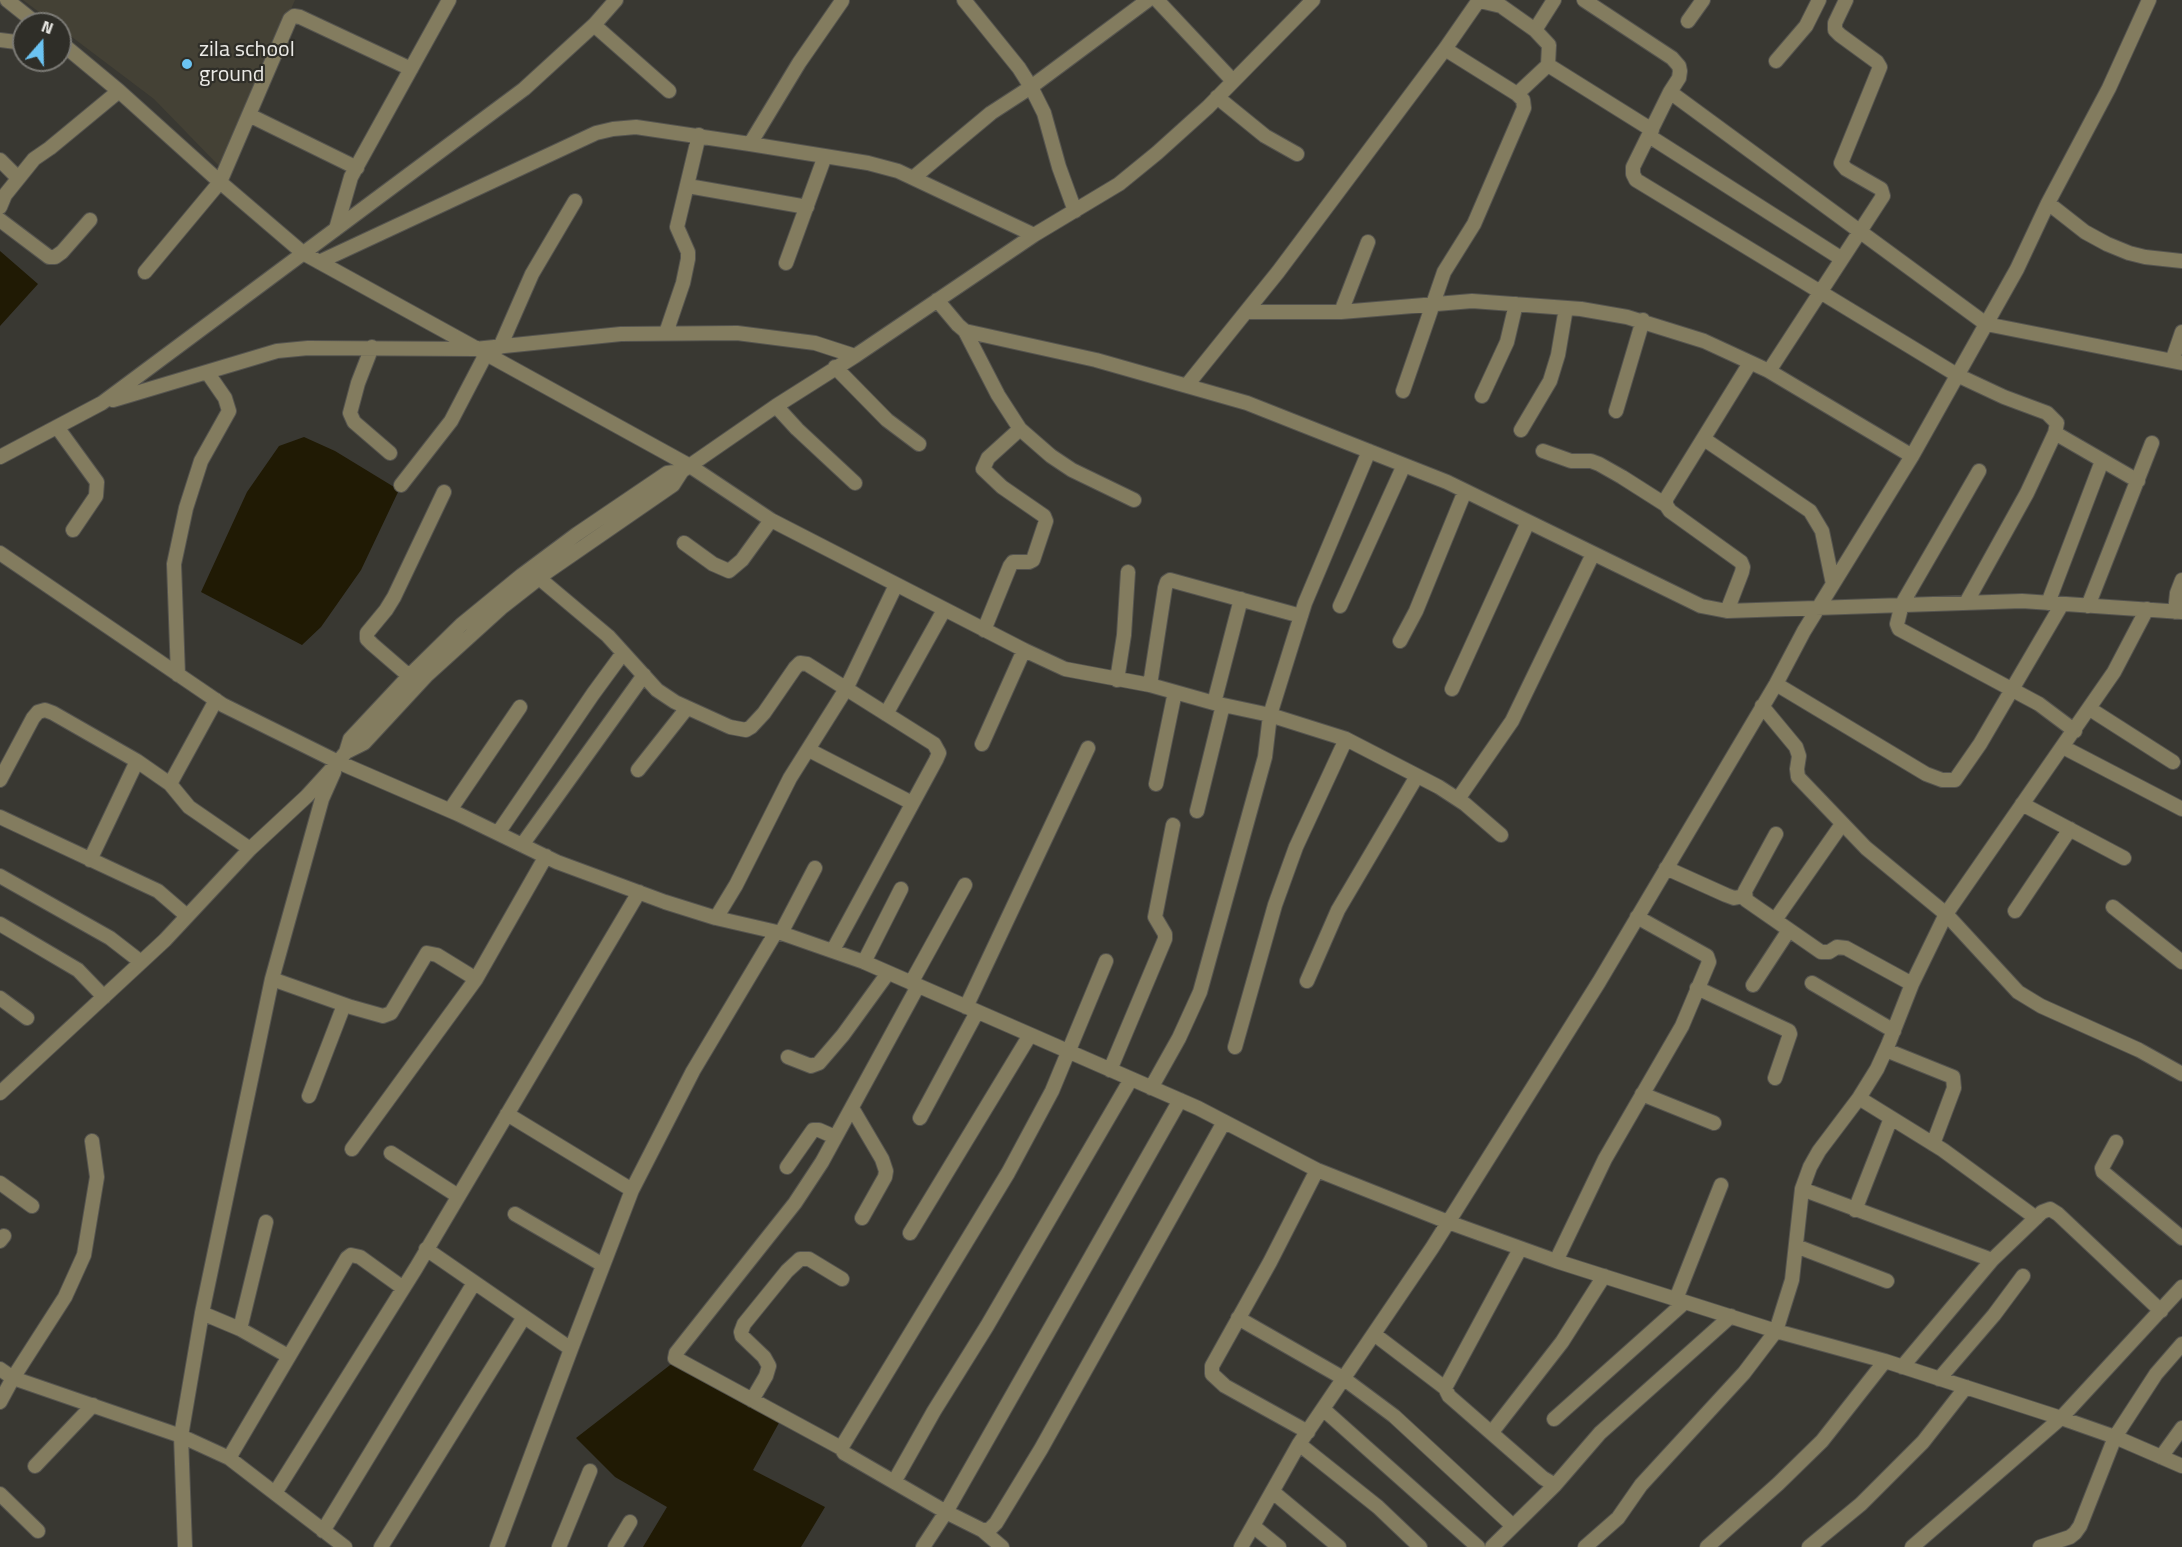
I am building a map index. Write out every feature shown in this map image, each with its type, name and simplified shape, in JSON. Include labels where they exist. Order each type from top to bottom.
[{"type":"street","points":[[7,0],[22,12]]},
{"type":"street","points":[[336,229],[351,177],[449,0]]},
{"type":"street","points":[[0,457],[102,403],[524,89],[594,25],[616,0]]},
{"type":"street","points":[[964,0],[1019,68],[1031,87],[1044,113],[1059,167],[1075,211]]},
{"type":"street","points":[[913,178],[991,113],[1031,87],[1148,0]]},
{"type":"street","points":[[1157,0],[1233,81]]},
{"type":"street","points":[[0,1093],[141,962],[250,849],[307,796],[342,757],[364,743],[427,675],[501,608],[539,578],[673,485],[686,469],[776,406],[855,356],[1034,235],[1119,184],[1157,153],[1217,97],[1313,0]]},
{"type":"street","points":[[1187,385],[1246,312],[1445,49],[1479,0],[1501,6],[1535,30],[1549,45],[1548,65],[1517,94]]},
{"type":"street","points":[[1535,30],[1554,0]]},
{"type":"street","points":[[1584,0],[1672,58],[1679,66],[1679,78],[1633,167],[1636,180],[1957,375],[2023,405],[2047,413],[2057,423],[2055,433],[2011,525],[1966,603]]},
{"type":"street","points":[[1688,21],[1703,0]]},
{"type":"street","points":[[1776,61],[1806,26],[1819,0]]},
{"type":"street","points":[[1769,371],[1883,196],[1881,189],[1845,170],[1841,163],[1880,67],[1877,62],[1835,30],[1835,23],[1846,0]]},
{"type":"street","points":[[1241,1547],[1299,1444],[1448,1222],[1637,917],[1776,684],[1818,608],[1912,456],[2018,269],[2048,203],[2109,88],[2149,0]]},
{"type":"street","points":[[750,144],[799,63],[842,1]]},
{"type":"street","points":[[145,272],[219,182],[290,19],[294,16],[300,17],[411,69]]},
{"type":"street","points":[[594,25],[669,92]]},
{"type":"street","points":[[1403,391],[1444,272],[1474,224],[1524,108],[1523,100],[1517,94],[1445,49]]},
{"type":"street","points":[[72,53],[119,91],[219,182],[303,253],[481,351],[771,520],[944,610],[1065,669],[1150,686],[1270,715],[1346,739],[1458,800],[1501,836]]},
{"type":"street","points":[[1548,65],[1842,260]]},
{"type":"street","points":[[0,207],[5,195],[34,159],[119,91]]},
{"type":"street","points":[[1670,92],[1986,324],[2177,362],[2182,332]]},
{"type":"street","points":[[1217,97],[1265,136],[1297,153]]},
{"type":"street","points":[[249,115],[357,168]]},
{"type":"street","points":[[319,262],[596,133],[636,127],[825,156],[898,171],[1034,235]]},
{"type":"street","points":[[666,333],[683,284],[688,259],[688,252],[677,227],[699,135]]},
{"type":"street","points":[[786,263],[825,156]]},
{"type":"street","points":[[0,160],[18,178]]},
{"type":"street","points":[[688,186],[807,207]]},
{"type":"street","points":[[500,347],[532,274],[575,201]]},
{"type":"street","points":[[2048,203],[2085,232],[2129,254],[2182,261]]},
{"type":"street","points":[[0,220],[50,257],[55,257],[62,252],[90,220]]},
{"type":"street","points":[[1341,312],[1368,242]]},
{"type":"street","points":[[937,300],[965,331],[998,396],[1020,429],[1051,456],[1072,470],[1134,500]]},
{"type":"street","points":[[1246,312],[1341,312],[1472,301],[1566,308],[1643,320],[1704,341],[1769,371],[1912,456]]},
{"type":"street","points":[[1482,396],[1507,342],[1516,304]]},
{"type":"street","points":[[1521,430],[1550,381],[1566,308]]},
{"type":"street","points":[[1616,411],[1643,320]]},
{"type":"street","points":[[965,331],[1096,360],[1247,403],[1465,491],[1701,606],[1727,611],[2022,601],[2179,612],[2177,593],[2182,580]]},
{"type":"street","points":[[102,403],[277,351],[308,348],[372,347],[481,351],[621,334],[737,333],[815,343],[855,356]]},
{"type":"street","points":[[372,347],[358,383],[350,413],[354,422],[390,453]]},
{"type":"street","points":[[401,486],[451,422],[481,351]]},
{"type":"street","points":[[1666,505],[1666,499],[1750,363]]},
{"type":"street","points":[[835,367],[887,420],[919,444]]},
{"type":"street","points":[[178,675],[174,564],[186,508],[201,461],[229,411],[225,398],[207,372]]},
{"type":"street","points":[[776,406],[797,429],[855,483]]},
{"type":"street","points":[[57,427],[97,482],[96,496],[73,530]]},
{"type":"street","points":[[984,630],[1010,566],[1013,562],[1034,560],[1046,521],[1044,516],[1002,488],[983,469],[988,458],[1020,429]]},
{"type":"street","points":[[2055,433],[2138,481]]},
{"type":"street","points":[[1704,439],[1810,511],[1822,531],[1833,584]]},
{"type":"street","points":[[2088,606],[2152,443]]},
{"type":"street","points":[[1151,1088],[1179,1038],[1200,992],[1265,757],[1270,715],[1301,616],[1369,451]]},
{"type":"street","points":[[1543,452],[1571,460],[1591,461],[1599,464],[1666,505],[1670,512],[1741,562],[1742,572],[1727,611]]},
{"type":"street","points":[[2048,603],[2102,461]]},
{"type":"street","points":[[1340,606],[1404,465]]},
{"type":"street","points":[[185,1547],[181,1436],[202,1314],[272,979],[322,799],[350,739],[461,625],[577,534],[667,473],[686,469]]},
{"type":"street","points":[[1979,471],[1902,604],[1897,619],[1899,629],[2039,704],[2075,731]]},
{"type":"street","points":[[1400,641],[1416,611],[1465,491]]},
{"type":"street","points":[[409,676],[367,639],[367,633],[394,597],[444,492]]},
{"type":"street","points":[[684,543],[713,564],[729,571],[742,560],[771,520]]},
{"type":"street","points":[[1452,689],[1528,522]]},
{"type":"street","points":[[0,553],[216,700],[342,757],[546,856],[639,892],[716,918],[779,933],[864,962],[1180,1100],[1317,1170],[1520,1249],[1776,1331],[1885,1361],[2061,1418],[2115,1437],[2182,1466]]},
{"type":"street","points":[[1458,800],[1512,721],[1593,554]]},
{"type":"street","points":[[1117,680],[1124,635],[1128,572]]},
{"type":"street","points":[[539,578],[608,636],[657,690],[687,708],[730,727],[746,730],[764,713],[800,663],[807,664],[938,748],[939,753],[936,760],[833,950]]},
{"type":"street","points":[[1150,686],[1167,582],[1170,580],[1301,616]]},
{"type":"street","points":[[716,918],[736,885],[790,777],[846,689],[896,585]]},
{"type":"street","points":[[1197,811],[1241,599]]},
{"type":"street","points":[[1776,684],[1926,774],[1948,781],[1955,780],[2062,604]]},
{"type":"street","points":[[1585,1547],[1618,1518],[1641,1485],[1744,1373],[1776,1331],[1792,1280],[1803,1189],[1810,1167],[1877,1069],[1912,984],[1946,914],[2090,709],[2114,672],[2147,609]]},
{"type":"street","points":[[886,714],[944,610]]},
{"type":"street","points":[[982,744],[1024,650]]},
{"type":"street","points":[[498,833],[623,653]]},
{"type":"street","points":[[522,845],[644,675]]},
{"type":"street","points":[[1156,784],[1175,692]]},
{"type":"street","points":[[170,784],[216,700]]},
{"type":"street","points":[[1762,706],[1796,747],[1799,756],[1798,777],[1866,848],[1946,914],[2018,993],[2111,1036],[2182,1074]]},
{"type":"street","points":[[450,810],[520,707]]},
{"type":"street","points":[[638,770],[687,708]]},
{"type":"street","points":[[2090,709],[2173,762]]},
{"type":"street","points":[[0,780],[33,718],[38,712],[45,710],[137,761],[170,784],[189,807],[250,849]]},
{"type":"street","points":[[1235,1047],[1275,905],[1296,847],[1346,739]]},
{"type":"street","points":[[2063,747],[2182,809]]},
{"type":"street","points":[[920,1118],[972,1010],[1088,748]]},
{"type":"street","points":[[809,750],[912,803]]},
{"type":"street","points":[[90,860],[137,761]]},
{"type":"street","points":[[1307,981],[1338,909],[1416,776]]},
{"type":"street","points":[[2022,804],[2124,858]]},
{"type":"street","points":[[0,817],[158,891],[187,916]]},
{"type":"street","points":[[1775,920],[1842,824]]},
{"type":"street","points":[[1110,1070],[1165,939],[1165,934],[1155,916],[1173,825]]},
{"type":"street","points":[[2015,911],[2070,829]]},
{"type":"street","points":[[1744,896],[1776,834]]},
{"type":"street","points":[[352,1149],[476,979],[546,856]]},
{"type":"street","points":[[498,1547],[632,1190],[693,1071],[779,933],[815,868]]},
{"type":"street","points":[[1666,868],[1734,898],[1744,896]]},
{"type":"street","points":[[0,876],[119,943],[141,962]]},
{"type":"street","points":[[965,885],[852,1108],[822,1162],[795,1203],[676,1353],[675,1358],[841,1448],[844,1453],[946,1512],[982,1530],[1002,1547]]},
{"type":"street","points":[[864,962],[901,889]]},
{"type":"street","points":[[275,1493],[403,1288],[639,892]]},
{"type":"street","points":[[1744,896],[1746,900],[1821,952],[1829,952],[1837,947],[1846,948],[1912,984]]},
{"type":"street","points":[[2113,908],[2182,962]]},
{"type":"street","points":[[1556,1261],[1605,1159],[1682,1026],[1709,962],[1707,956],[1637,917]]},
{"type":"street","points":[[0,924],[78,970],[104,997]]},
{"type":"street","points":[[1753,986],[1789,930]]},
{"type":"street","points":[[272,979],[344,1005],[388,1015],[427,953],[437,955],[476,979]]},
{"type":"street","points":[[841,1448],[1008,1173],[1052,1091],[1106,961]]},
{"type":"street","points":[[788,1057],[810,1066],[819,1063],[843,1035],[888,973]]},
{"type":"street","points":[[1812,982],[1894,1031]]},
{"type":"street","points":[[1697,988],[1789,1031],[1790,1034],[1775,1077]]},
{"type":"street","points":[[0,998],[27,1018]]},
{"type":"street","points":[[309,1096],[344,1005]]},
{"type":"street","points":[[910,1233],[1030,1035]]},
{"type":"street","points":[[1886,1050],[1953,1077],[1954,1088],[1933,1144]]},
{"type":"street","points":[[894,1482],[934,1410],[987,1326],[1131,1079]]},
{"type":"street","points":[[1642,1094],[1714,1123]]},
{"type":"street","points":[[1859,1098],[1933,1144],[2036,1218]]},
{"type":"street","points":[[922,1547],[946,1512],[1180,1100]]},
{"type":"street","points":[[852,1108],[882,1159],[886,1171],[885,1177],[862,1218]]},
{"type":"street","points":[[507,1114],[632,1190]]},
{"type":"street","points":[[1855,1210],[1891,1118]]},
{"type":"street","points":[[982,1530],[989,1530],[996,1523],[1041,1449],[1224,1122]]},
{"type":"street","points":[[787,1167],[813,1130],[836,1137]]},
{"type":"street","points":[[0,1401],[65,1297],[84,1256],[97,1177],[92,1141]]},
{"type":"street","points":[[2116,1142],[2102,1168],[2103,1172],[2182,1238]]},
{"type":"street","points":[[391,1153],[458,1196]]},
{"type":"street","points":[[1308,1432],[1225,1386],[1212,1374],[1216,1358],[1270,1262],[1317,1170]]},
{"type":"street","points":[[0,1183],[32,1206]]},
{"type":"street","points":[[1554,1419],[1680,1300],[1721,1185]]},
{"type":"street","points":[[1803,1189],[1992,1260]]},
{"type":"street","points":[[1902,1367],[1992,1260],[2042,1212],[2050,1209],[2160,1311]]},
{"type":"street","points":[[515,1214],[603,1265]]},
{"type":"street","points":[[240,1329],[266,1222]]},
{"type":"street","points":[[1796,1246],[1887,1281]]},
{"type":"street","points":[[1445,1388],[1520,1249]]},
{"type":"street","points":[[426,1250],[571,1349]]},
{"type":"street","points":[[229,1458],[347,1258],[351,1255],[360,1257],[403,1288]]},
{"type":"street","points":[[752,1400],[769,1366],[764,1357],[742,1336],[744,1324],[787,1271],[800,1259],[809,1259],[842,1279]]},
{"type":"street","points":[[1492,1432],[1562,1342],[1604,1276]]},
{"type":"street","points":[[1940,1379],[2023,1276]]},
{"type":"street","points":[[323,1531],[474,1283]]},
{"type":"street","points":[[1912,1547],[2061,1418],[2182,1287]]},
{"type":"street","points":[[202,1314],[240,1329],[288,1356]]},
{"type":"street","points":[[1492,1547],[1555,1485],[1600,1433],[1731,1316]]},
{"type":"street","points":[[381,1547],[524,1317]]},
{"type":"street","points":[[1238,1318],[1343,1378],[1394,1416],[1513,1526]]},
{"type":"street","points":[[1374,1334],[1445,1388],[1449,1395],[1543,1478],[1555,1485]]},
{"type":"street","points":[[2040,1547],[2070,1538],[2080,1526],[2115,1437],[2156,1374],[2182,1344]]},
{"type":"street","points":[[1707,1547],[1822,1441],[1885,1361]]},
{"type":"street","points":[[0,1369],[13,1378],[181,1436],[229,1458],[345,1547]]},
{"type":"street","points":[[1809,1547],[1861,1504],[1923,1442],[1966,1387]]},
{"type":"street","points":[[34,1466],[93,1405]]},
{"type":"street","points":[[1323,1409],[1478,1547]]},
{"type":"street","points":[[2161,1457],[2182,1428]]},
{"type":"street","points":[[1299,1444],[1378,1507],[1420,1547]]},
{"type":"street","points":[[559,1547],[590,1471]]},
{"type":"street","points":[[1273,1492],[1339,1547]]},
{"type":"street","points":[[0,1494],[38,1531]]},
{"type":"street","points":[[615,1547],[630,1522]]},
{"type":"street","points":[[1253,1526],[1280,1547]]},
{"type":"shaded area","name":"zila school ground","points":[[23,0],[295,0],[221,168],[154,99],[72,37],[72,12],[39,12]]},
{"type":"shaded area","points":[[0,251],[38,284],[0,326]]},
{"type":"shaded area","points":[[304,437],[335,451],[399,490],[361,570],[321,627],[302,645],[201,592],[247,492],[279,446]]},
{"type":"shaded area","points":[[674,1362],[780,1421],[753,1470],[825,1507],[801,1547],[643,1547],[667,1507],[615,1477],[576,1438]]},
{"type":"place","name":"zila school ground","points":[[187,64]]}]
